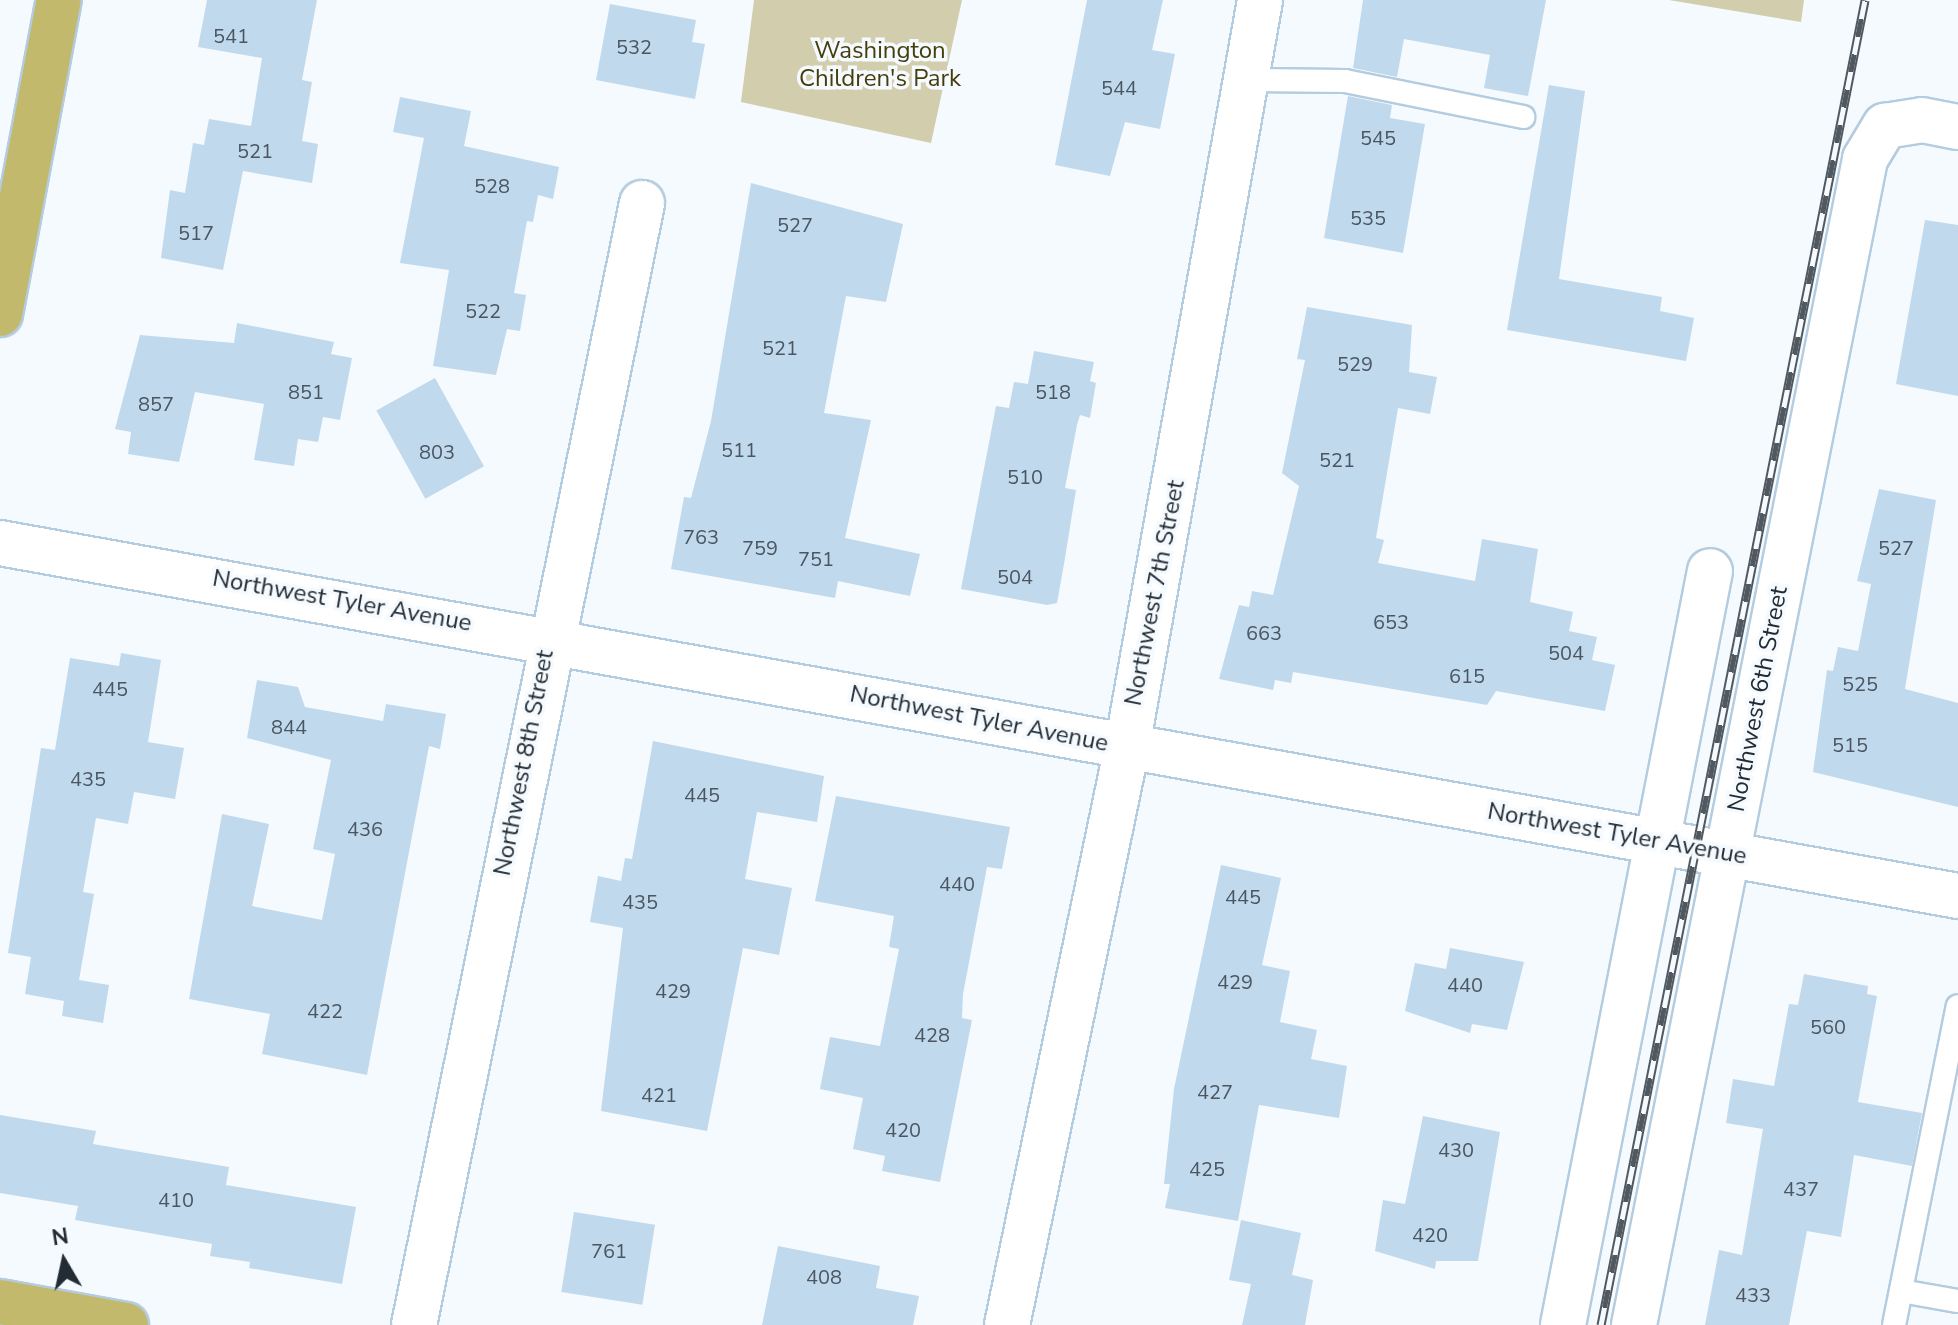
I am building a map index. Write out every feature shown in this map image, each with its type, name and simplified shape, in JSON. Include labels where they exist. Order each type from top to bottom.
[{"type":"main road","points":[[0,314],[59,0]]},
{"type":"main road","points":[[0,1302],[126,1325]]},
{"type":"street","name":"Northwest 7th Street","points":[[1007,1325],[1127,747],[1251,80],[1260,0]]},
{"type":"street","name":"Northwest 6th Street","points":[[1634,1325],[1865,159],[1885,126],[1922,120],[1958,127]]},
{"type":"street","name":"Northwest 8th Street","points":[[414,1325],[549,637],[642,203]]},
{"type":"street","name":"Northwest Tyler Avenue","points":[[0,543],[549,637],[1127,747],[1958,896]]},
{"type":"street","points":[[1563,1325],[1660,841],[1710,571]]},
{"type":"lane","points":[[1251,80],[1345,81],[1523,117]]},
{"type":"lane","points":[[1894,1325],[1958,1006]]},
{"type":"lane","points":[[1901,1291],[1958,1301]]},
{"type":"green space","name":"Washington Children's Park","points":[[754,0],[962,0],[931,143],[741,102]]},
{"type":"green space","points":[[1669,0],[1804,0],[1801,22]]},
{"type":"building","points":[[207,0],[317,0],[302,80],[312,82],[302,141],[318,144],[312,183],[243,171],[223,270],[161,258],[170,190],[185,193],[193,143],[204,145],[209,119],[251,126],[262,58],[198,47]]},
{"type":"building","points":[[1087,0],[1163,0],[1152,50],[1175,54],[1160,129],[1125,122],[1110,176],[1055,165]]},
{"type":"building","points":[[1363,0],[1546,0],[1528,96],[1484,88],[1490,55],[1404,39],[1397,77],[1353,68]]},
{"type":"building","points":[[610,4],[696,20],[692,42],[705,44],[695,99],[596,80]]},
{"type":"building","points":[[1549,85],[1585,91],[1559,279],[1662,297],[1660,311],[1694,318],[1686,361],[1507,330]]},
{"type":"building","points":[[1348,96],[1392,105],[1390,118],[1425,124],[1403,253],[1324,238]]},
{"type":"building","points":[[400,97],[471,111],[464,146],[559,167],[553,199],[538,195],[533,222],[527,221],[514,293],[526,295],[520,331],[507,329],[496,375],[433,366],[449,270],[400,263],[424,138],[393,132]]},
{"type":"building","points":[[751,183],[903,224],[886,302],[846,296],[824,413],[871,420],[845,538],[920,554],[910,596],[838,581],[835,598],[671,569],[684,497],[691,498],[711,421]]},
{"type":"building","points":[[1925,220],[1958,225],[1958,396],[1896,384]]},
{"type":"building","points":[[1307,307],[1412,325],[1409,372],[1437,377],[1430,414],[1398,408],[1376,538],[1384,540],[1378,563],[1475,581],[1482,539],[1538,549],[1530,602],[1573,612],[1569,631],[1597,637],[1592,660],[1615,665],[1605,711],[1496,691],[1487,705],[1293,672],[1291,683],[1275,680],[1273,690],[1219,679],[1239,605],[1249,607],[1252,591],[1273,595],[1299,486],[1282,473],[1305,360],[1297,359]]},
{"type":"building","points":[[237,323],[334,342],[331,354],[352,358],[340,420],[323,417],[318,442],[298,439],[294,466],[254,460],[264,404],[195,392],[179,462],[128,454],[131,432],[115,429],[140,335],[234,343]]},
{"type":"building","points":[[1034,351],[1094,362],[1090,381],[1096,383],[1090,418],[1080,415],[1077,425],[1065,488],[1076,490],[1064,564],[1057,603],[1047,605],[961,589],[996,406],[1009,408],[1014,382],[1028,384]]},
{"type":"building","points":[[435,378],[484,466],[425,499],[376,410]]},
{"type":"building","points":[[1879,489],[1936,500],[1905,689],[1958,703],[1958,807],[1813,772],[1827,670],[1833,671],[1838,647],[1858,651],[1871,584],[1857,581]]},
{"type":"building","points":[[121,653],[161,660],[148,742],[184,748],[175,799],[134,792],[128,824],[96,818],[83,892],[94,894],[79,980],[109,985],[103,1023],[62,1016],[64,1001],[25,994],[31,957],[8,953],[41,748],[55,750],[70,658],[119,666]]},
{"type":"building","points":[[257,680],[298,687],[305,707],[383,721],[386,704],[446,714],[440,749],[429,746],[367,1075],[262,1054],[270,1014],[189,999],[222,814],[269,824],[252,906],[322,920],[335,854],[313,849],[331,760],[247,738]]},
{"type":"building","points":[[653,741],[824,776],[817,822],[757,812],[745,879],[792,888],[779,955],[743,948],[707,1131],[601,1111],[623,928],[590,922],[598,876],[621,881],[625,858],[632,859]]},
{"type":"building","points":[[836,796],[1010,827],[1002,869],[987,867],[963,994],[962,1018],[972,1020],[940,1182],[882,1171],[885,1156],[853,1149],[863,1098],[820,1089],[830,1037],[880,1046],[899,949],[889,947],[894,916],[815,901]]},
{"type":"building","points":[[1221,865],[1281,878],[1262,965],[1290,971],[1280,1022],[1317,1030],[1311,1059],[1347,1066],[1339,1118],[1259,1105],[1238,1221],[1165,1208],[1170,1184],[1164,1184],[1174,1089]]},
{"type":"building","points":[[1450,948],[1524,962],[1507,1030],[1472,1024],[1470,1033],[1405,1011],[1415,963],[1446,969]]},
{"type":"building","points":[[1804,974],[1868,986],[1867,994],[1877,996],[1858,1102],[1922,1113],[1912,1166],[1854,1155],[1841,1237],[1807,1231],[1789,1325],[1705,1325],[1719,1250],[1742,1255],[1763,1129],[1726,1123],[1733,1079],[1774,1086],[1789,1004],[1798,1005]]},
{"type":"building","points":[[0,1115],[96,1131],[93,1144],[229,1167],[226,1185],[356,1207],[342,1284],[249,1268],[250,1262],[210,1256],[212,1244],[75,1220],[78,1206],[0,1193]]},
{"type":"building","points":[[1423,1116],[1500,1132],[1478,1261],[1436,1261],[1435,1269],[1375,1251],[1383,1200],[1405,1204]]},
{"type":"building","points":[[574,1212],[655,1225],[642,1305],[561,1292]]},
{"type":"building","points":[[1241,1220],[1301,1233],[1292,1275],[1313,1280],[1305,1325],[1242,1325],[1251,1284],[1229,1280]]},
{"type":"building","points":[[778,1246],[880,1266],[876,1288],[919,1296],[913,1325],[762,1325]]},
{"type":"railway","points":[[1601,1325],[1865,0]]}]
